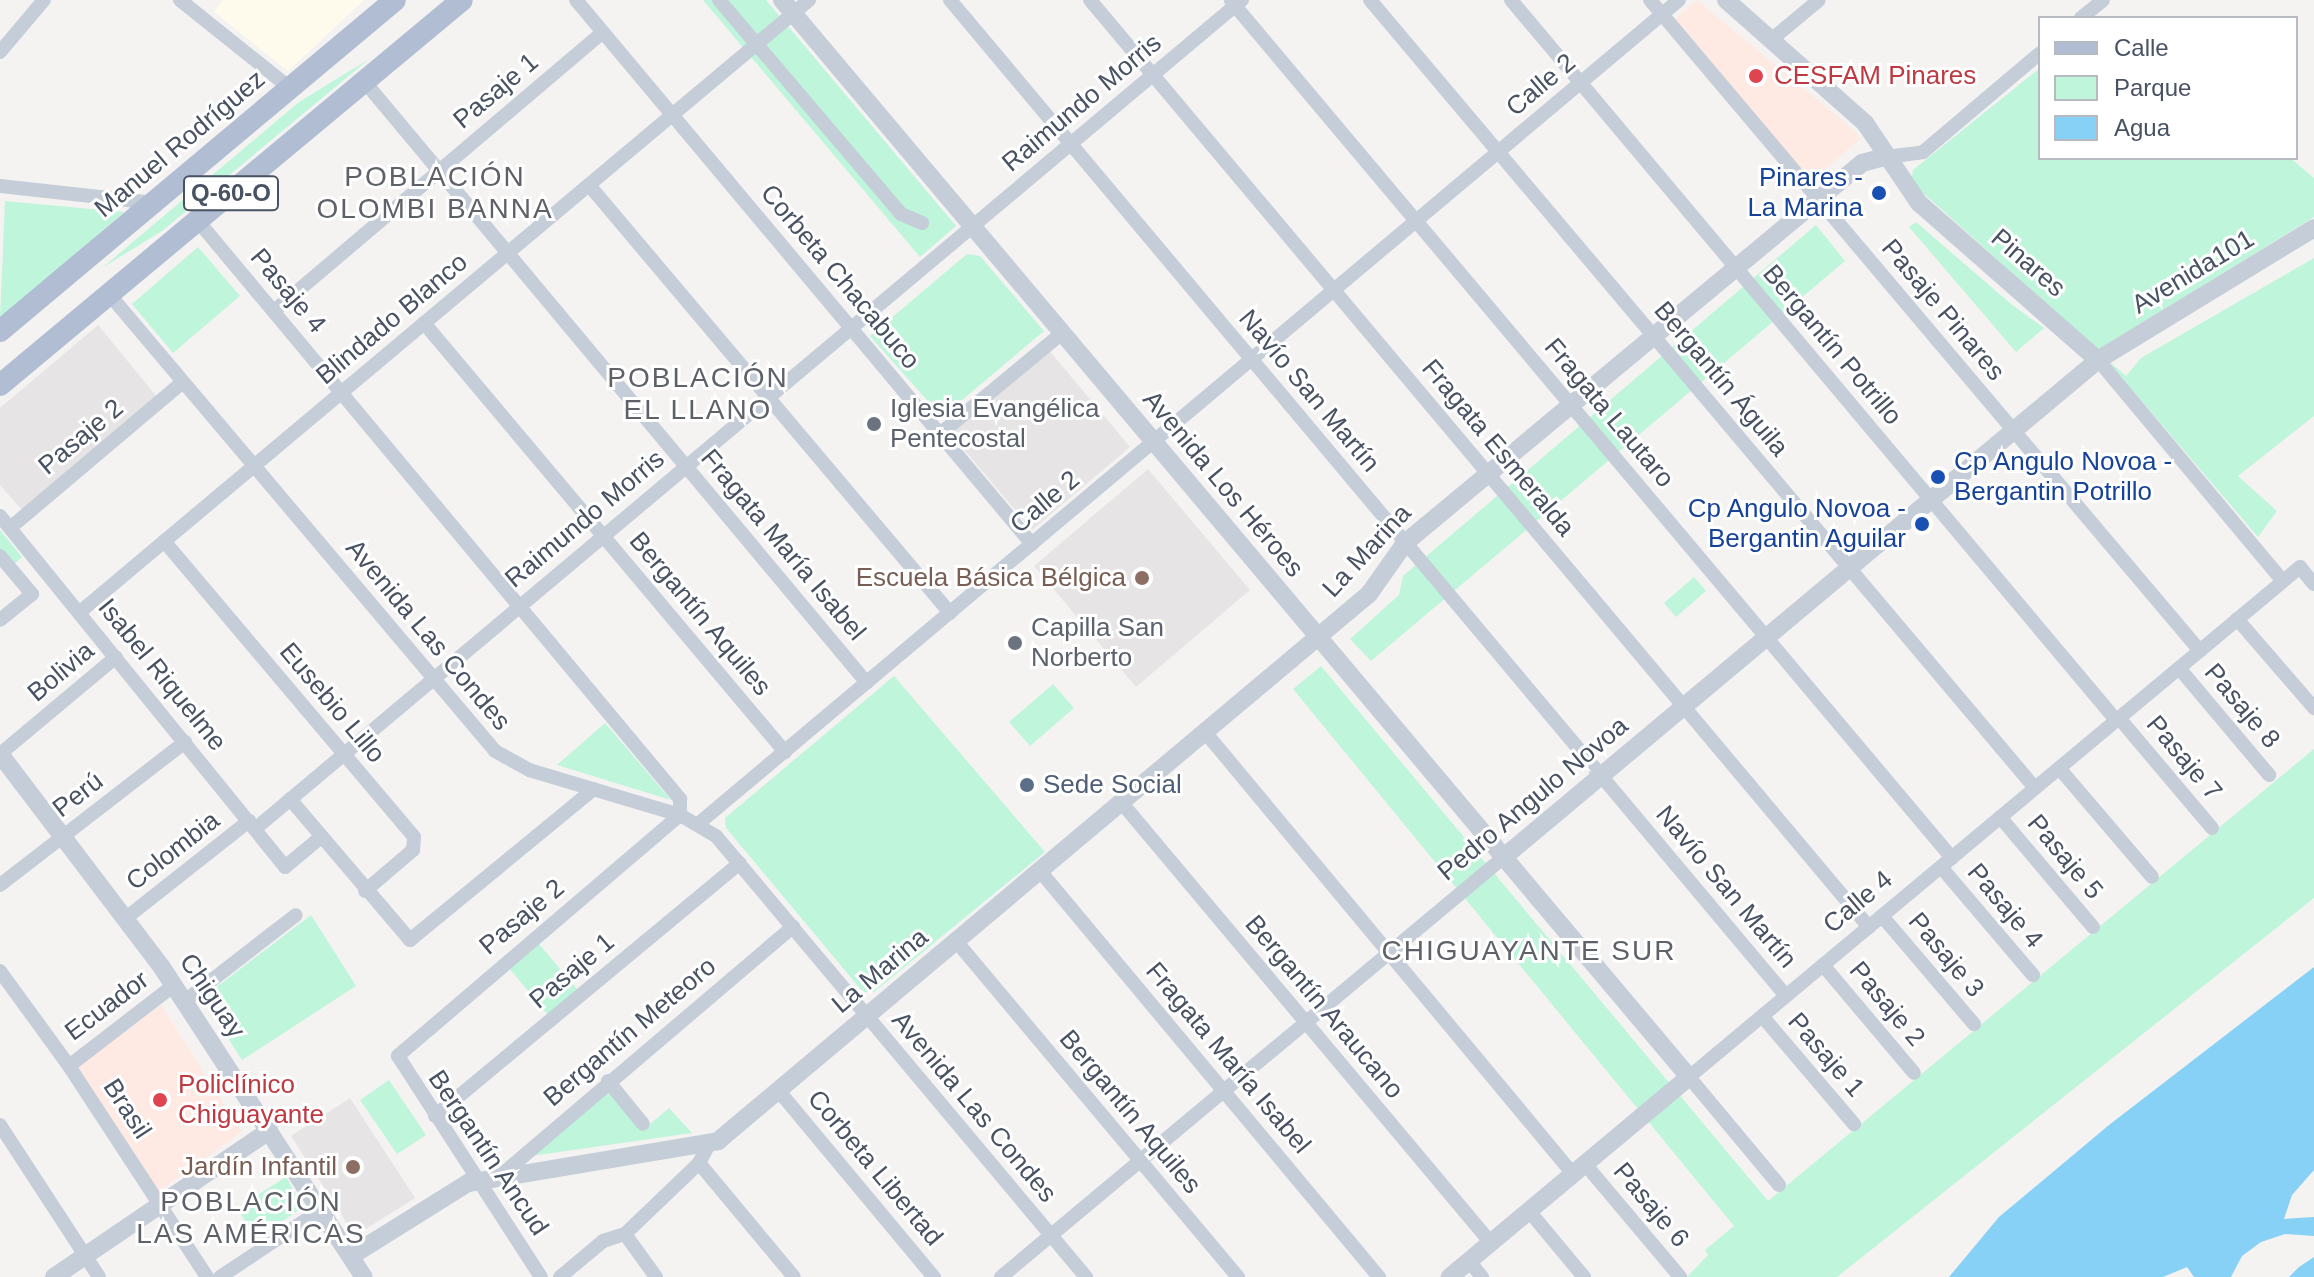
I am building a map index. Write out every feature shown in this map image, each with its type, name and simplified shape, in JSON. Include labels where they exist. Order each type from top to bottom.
[{"type":"main road","name":"Manuel Rodríguez","points":[[0,331],[395,0]]},
{"type":"main road","name":"Q-60-O","points":[[0,385],[462,0]]},
{"type":"street","points":[[0,52],[44,0]]},
{"type":"street","points":[[576,0],[673,115]]},
{"type":"street","points":[[719,0],[901,214],[922,223]]},
{"type":"street","name":"Blindado Blanco","points":[[80,612],[673,115],[756,44],[788,7],[809,0]]},
{"type":"street","name":"Navío San Martín","points":[[950,0],[1786,996]]},
{"type":"street","name":"Fragata Esmeralda","points":[[1090,0],[1869,927]]},
{"type":"street","name":"Bergantín Águila","points":[[1370,0],[2035,788]]},
{"type":"street","name":"Bergantín Potrillo","points":[[1511,0],[2118,719]]},
{"type":"street","name":"Pasaje Pinares","points":[[1650,0],[2200,651]]},
{"type":"street","name":"Calle 2","points":[[698,824],[1679,0]]},
{"type":"street","name":"Pinares","points":[[1726,0],[1865,123],[1885,157],[1919,203],[2098,360],[2283,581]]},
{"type":"street","points":[[1771,40],[1819,0]]},
{"type":"street","points":[[2083,16],[2103,0]]},
{"type":"street","points":[[182,1],[291,89]]},
{"type":"street","name":"Raimundo Morris","points":[[252,825],[290,799],[1236,2]]},
{"type":"street","name":"Fragata Lautaro","points":[[1236,2],[1766,637],[1946,862]]},
{"type":"street","name":"Avenida Los Héroes","points":[[788,7],[1779,1185]]},
{"type":"street","name":"Pasaje 1","points":[[274,311],[603,32]]},
{"type":"street","name":"La Marina","points":[[560,1277],[603,1241],[625,1234],[699,1163],[708,1146],[1318,637],[1375,588],[1405,543],[1862,163],[1923,152],[2038,55]]},
{"type":"street","points":[[364,81],[507,253]]},
{"type":"street","name":"Corbeta Chacabuco","points":[[673,115],[1032,544]]},
{"type":"street","points":[[589,185],[950,613]]},
{"type":"street","points":[[0,186],[154,203]]},
{"type":"street","name":"Pasaje 4","points":[[198,221],[677,794],[680,815]]},
{"type":"street","name":"Avenida101","points":[[2098,360],[2314,228]]},
{"type":"street","name":"Fragata María Isabel","points":[[507,253],[867,683]]},
{"type":"street","name":"Avenida Las Condes","points":[[109,294],[433,678],[510,762],[680,815],[698,824],[740,863],[1086,1277]]},
{"type":"street","name":"Bergantín Aquiles","points":[[424,323],[785,752]]},
{"type":"street","points":[[940,434],[1062,333]]},
{"type":"street","name":"Pedro Angulo Novoa","points":[[1001,1277],[2098,360]]},
{"type":"street","name":"Pasaje 2","points":[[10,528],[183,382]]},
{"type":"street","name":"Isabel Riquelme","points":[[0,516],[285,867],[321,837]]},
{"type":"street","name":"Eusebio Lillo","points":[[164,541],[416,840],[413,850],[365,891]]},
{"type":"street","points":[[0,556],[32,594],[0,620]]},
{"type":"street","name":"Calle 4","points":[[1450,1277],[2300,567],[2314,584]]},
{"type":"street","points":[[2237,619],[2314,708]]},
{"type":"street","name":"Bolivia","points":[[0,754],[116,657]]},
{"type":"street","name":"Pasaje 8","points":[[2179,668],[2269,775]]},
{"type":"street","name":"Pasaje 7","points":[[2118,719],[2212,828]]},
{"type":"street","points":[[1205,732],[1389,953],[1579,1169]]},
{"type":"street","name":"Perú","points":[[0,885],[185,742]]},
{"type":"street","name":"Chiguay","points":[[0,754],[65,836],[180,993],[364,1277]]},
{"type":"street","points":[[2059,768],[2152,877]]},
{"type":"street","points":[[290,799],[408,940],[594,789]]},
{"type":"street","name":"Bergantín Araucano","points":[[1121,802],[1491,1243]]},
{"type":"street","name":"Pasaje 2","points":[[398,1056],[680,815]]},
{"type":"street","name":"Pasaje 5","points":[[2000,817],[2093,927]]},
{"type":"street","name":"Colombia","points":[[126,918],[252,825]]},
{"type":"street","name":"Pasaje 4","points":[[1946,862],[2033,975]]},
{"type":"street","name":"Pasaje 1","points":[[435,1116],[740,863]]},
{"type":"street","name":"Fragata María Isabel","points":[[1040,871],[1379,1277]]},
{"type":"street","name":"Ecuador","points":[[69,1066],[296,915]]},
{"type":"street","name":"Pasaje 3","points":[[1882,916],[1974,1024]]},
{"type":"street","name":"Bergantín Meteoro","points":[[500,1176],[608,1081],[793,927]]},
{"type":"street","name":"Bergantín Aquiles","points":[[956,941],[1238,1277]]},
{"type":"street","name":"Pasaje 2","points":[[1823,965],[1914,1073]]},
{"type":"street","name":"Brasil","points":[[0,971],[69,1066],[207,1277]]},
{"type":"street","name":"Pasaje 1","points":[[1762,1016],[1854,1124]]},
{"type":"street","name":"Bergantín Ancud","points":[[398,1056],[535,1275]]},
{"type":"street","points":[[608,1081],[643,1124]]},
{"type":"street","name":"Corbeta Libertad","points":[[778,1090],[934,1277]]},
{"type":"street","points":[[0,1125],[99,1277]]},
{"type":"street","points":[[54,1277],[269,1131]]},
{"type":"street","points":[[351,1256],[478,1180],[708,1146]]},
{"type":"street","points":[[699,1163],[794,1277]]},
{"type":"street","name":"Pasaje 6","points":[[1579,1169],[1680,1277]]},
{"type":"street","points":[[220,1277],[321,1210]]},
{"type":"street","points":[[1529,1211],[1584,1277]]},
{"type":"street","points":[[625,1234],[656,1277]]},
{"type":"street","points":[[1469,1261],[1482,1277]]},
{"type":"shaded area","points":[[223,0],[364,0],[288,71],[214,12]]},
{"type":"shaded area","name":"CESFAM Pinares","points":[[1697,0],[1857,133],[1859,140],[1810,182],[1675,19]]},
{"type":"shaded area","points":[[98,325],[157,397],[23,511],[0,485],[0,408]]},
{"type":"shaded area","points":[[1048,349],[1130,447],[1032,530],[950,433]]},
{"type":"shaded area","name":"Escuela Básica Bélgica","points":[[1148,469],[1250,590],[1136,687],[1034,566]]},
{"type":"shaded area","name":"Policlínico Chiguayante","points":[[161,1005],[242,1132],[159,1191],[78,1067]]},
{"type":"shaded area","name":"Jardín Infantil","points":[[350,1098],[415,1198],[355,1236],[291,1136]]},
{"type":"green space","points":[[703,0],[766,0],[956,226],[920,257]]},
{"type":"green space","points":[[369,59],[162,231],[102,268],[299,102]]},
{"type":"green space","points":[[2038,70],[2038,160],[2292,160],[2314,178],[2314,217],[2098,350],[1911,182],[1913,170]]},
{"type":"green space","points":[[5,201],[124,212],[0,319]]},
{"type":"green space","points":[[1916,222],[2011,304],[2044,328],[2016,352],[1909,227]]},
{"type":"green space","points":[[1816,225],[1845,261],[1371,661],[1350,639],[1399,595],[1403,576]]},
{"type":"green space","points":[[198,247],[240,296],[173,353],[132,304]]},
{"type":"green space","points":[[967,254],[980,256],[1044,331],[942,417],[870,336]]},
{"type":"green space","points":[[2314,258],[2314,416],[2238,476],[2277,511],[2258,537],[2104,357],[2126,376],[2141,358]]},
{"type":"green space","points":[[0,530],[22,557],[13,565],[0,549]]},
{"type":"green space","points":[[1694,577],[1706,591],[1676,617],[1664,603]]},
{"type":"green space","points":[[1321,666],[1768,1201],[2314,749],[2314,898],[1837,1277],[1687,1277],[1708,1255],[1705,1250],[1734,1226],[1293,689]]},
{"type":"green space","points":[[894,676],[1045,852],[874,992],[863,992],[726,828],[725,818]]},
{"type":"green space","points":[[1053,684],[1074,708],[1030,746],[1009,722]]},
{"type":"green space","points":[[605,723],[671,800],[557,765]]},
{"type":"green space","points":[[311,915],[356,986],[242,1060],[202,998]]},
{"type":"green space","points":[[538,943],[578,990],[548,1015],[509,968]]},
{"type":"green space","points":[[389,1080],[426,1135],[397,1154],[360,1100]]},
{"type":"green space","points":[[609,1089],[643,1130],[669,1108],[692,1133],[524,1157]]},
{"type":"green space","points":[[286,1177],[303,1207],[257,1239],[237,1208]]},
{"type":"water","points":[[2314,967],[2314,1170],[2292,1195],[2284,1219],[2314,1217],[2314,1236],[2285,1234],[2261,1242],[2242,1256],[2231,1277],[2194,1277],[2187,1267],[2163,1277],[1949,1277],[1999,1217],[2109,1125]]},
{"type":"water","points":[[2314,1257],[2314,1277],[2289,1277],[2299,1267]]},
{"type":"place","name":"CESFAM Pinares","points":[[1756,76]]},
{"type":"place","name":"Pinares - La Marina","points":[[1879,193]]},
{"type":"place","name":"Iglesia Evangélica Pentecostal","points":[[874,424]]},
{"type":"place","name":"Cp Angulo Novoa - Bergantin Potrillo","points":[[1938,477]]},
{"type":"place","name":"Cp Angulo Novoa - Bergantin Aguilar","points":[[1922,524]]},
{"type":"place","name":"Escuela Básica Bélgica","points":[[1142,578]]},
{"type":"place","name":"Capilla San Norberto","points":[[1015,643]]},
{"type":"place","name":"Sede Social","points":[[1027,785]]},
{"type":"place","name":"Policlínico Chiguayante","points":[[160,1100]]},
{"type":"place","name":"Jardín Infantil","points":[[353,1167]]},
{"type":"district","name":"POBLACIÓN OLOMBI BANNA","points":[[435,193]]},
{"type":"district","name":"POBLACIÓN EL LLANO","points":[[698,394]]},
{"type":"district","name":"CHIGUAYANTE SUR","points":[[1529,951]]},
{"type":"district","name":"POBLACIÓN LAS AMÉRICAS","points":[[251,1218]]}]
